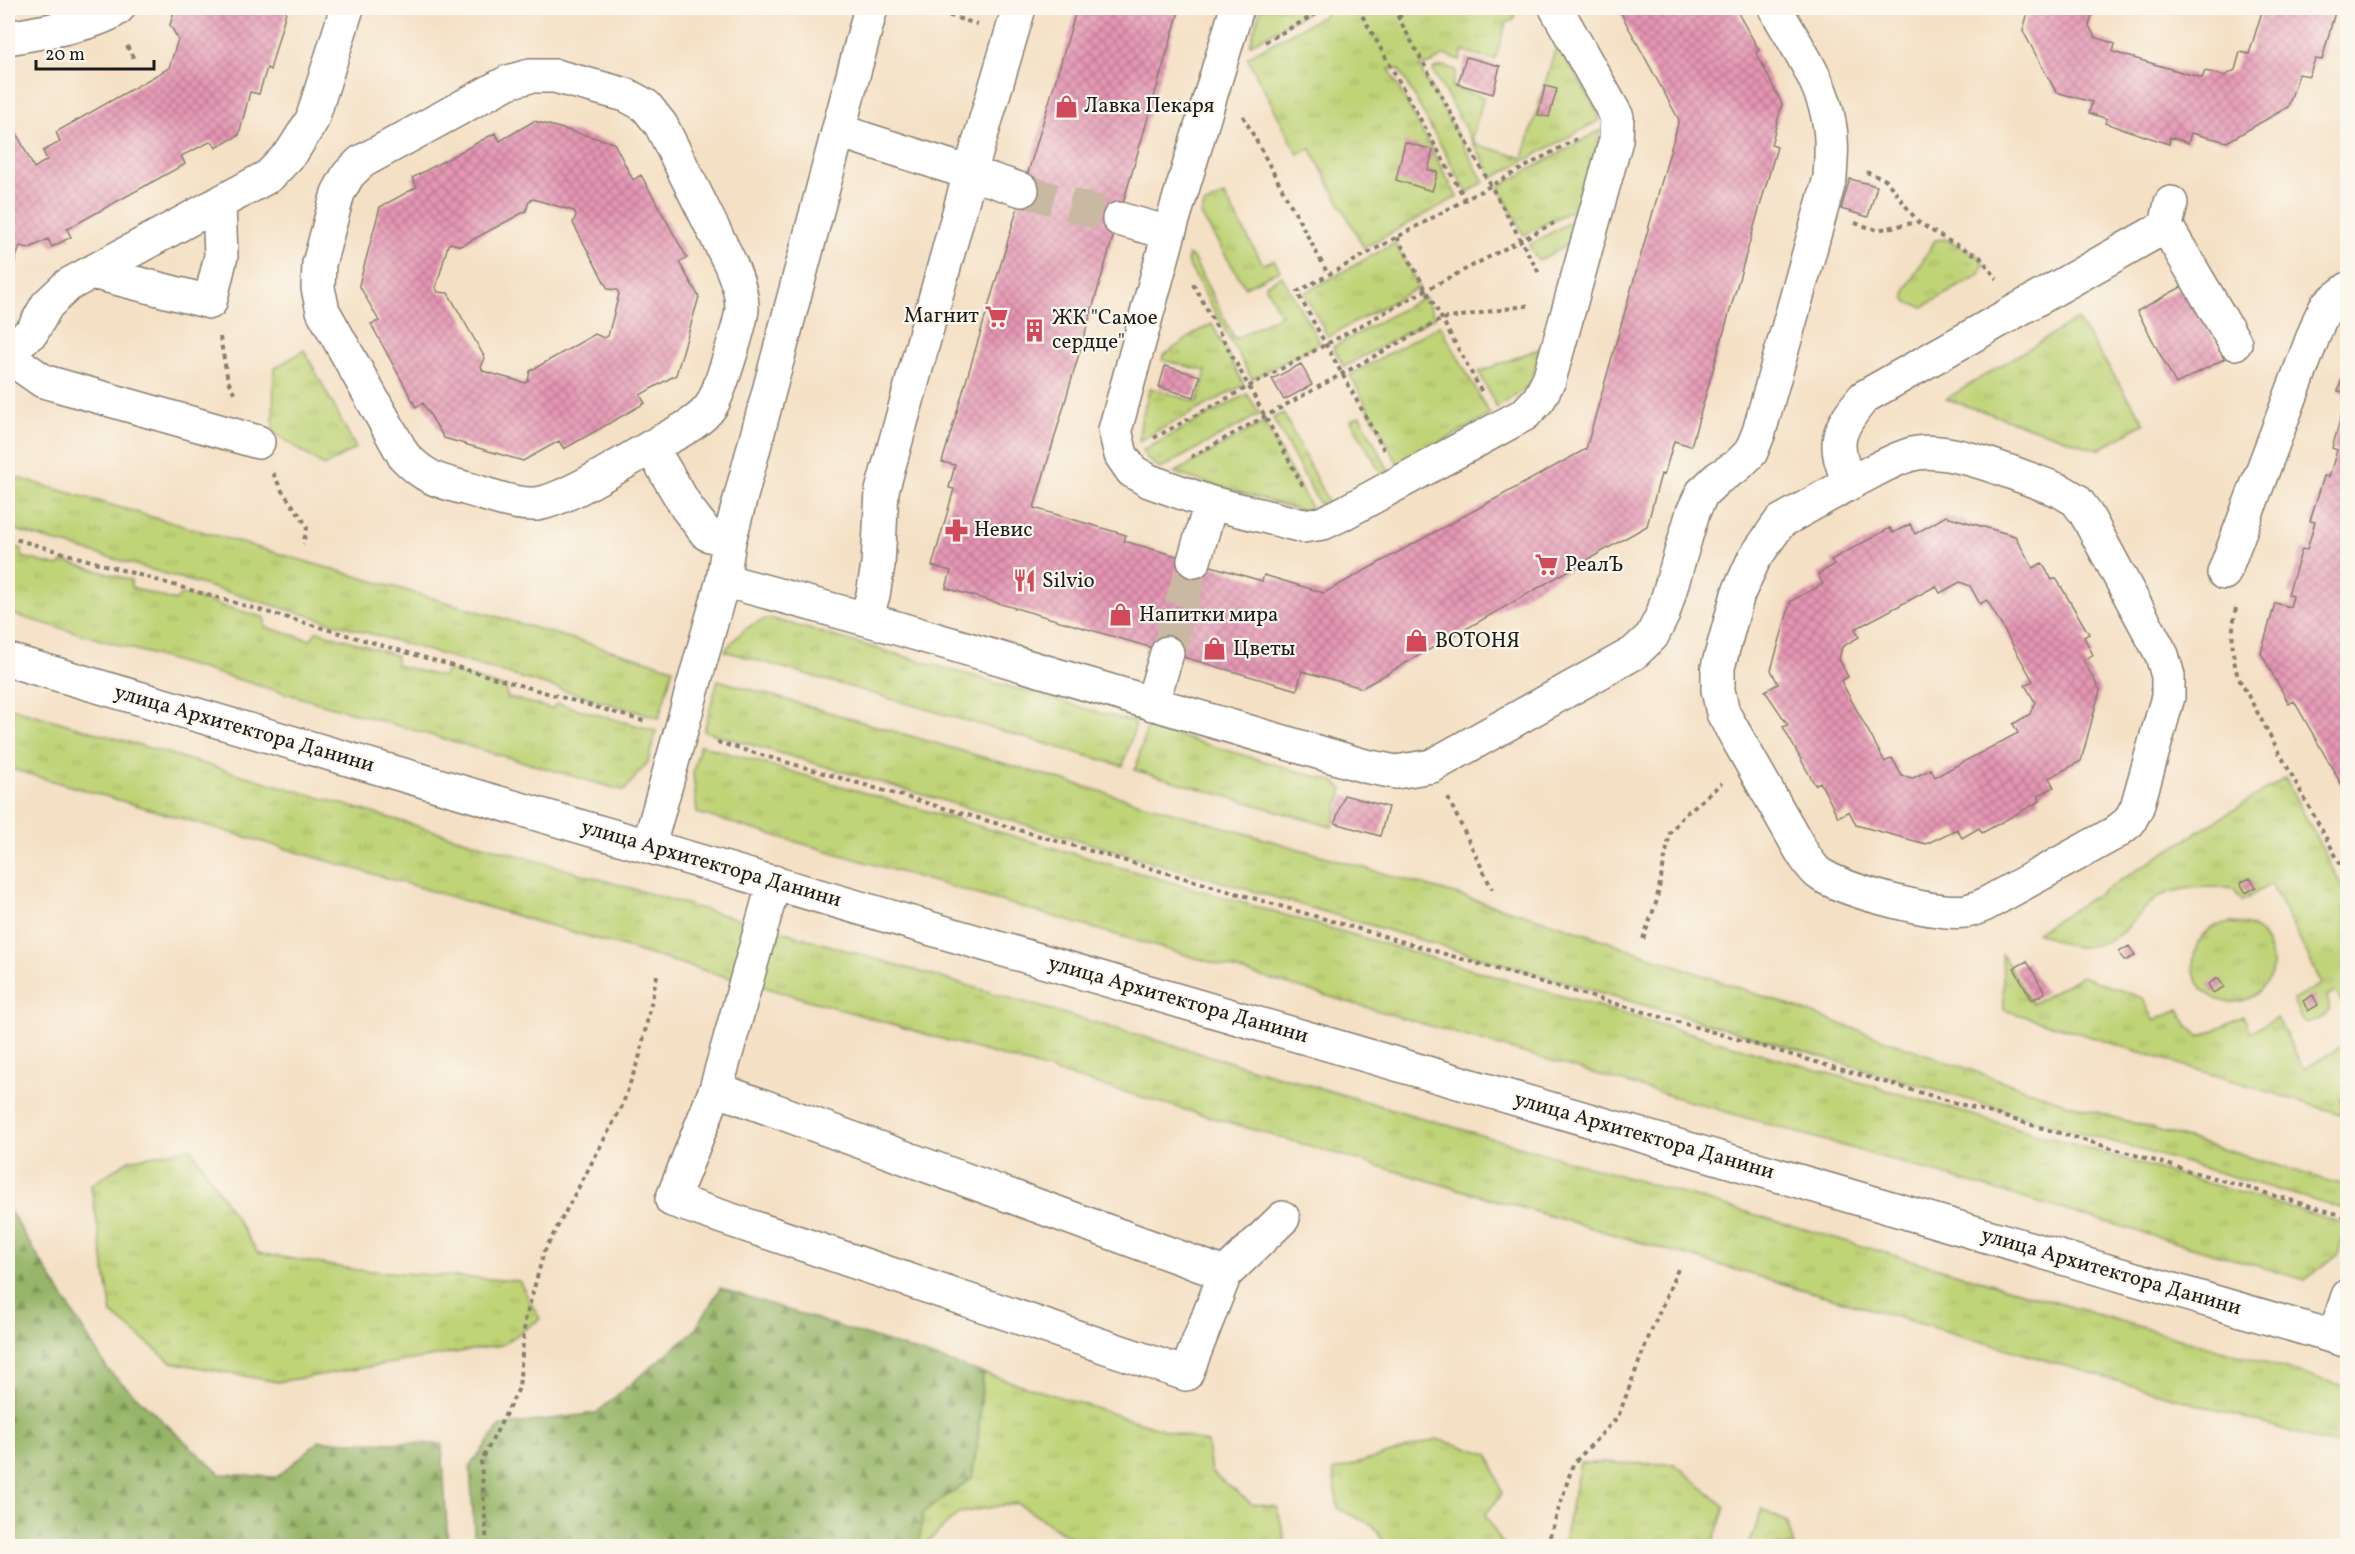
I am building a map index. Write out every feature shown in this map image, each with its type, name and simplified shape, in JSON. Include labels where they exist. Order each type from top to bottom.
[{"type":"street","points":[[8,38],[85,22],[110,14],[118,8]]},
{"type":"street","points":[[258,442],[43,381],[23,367],[8,350],[32,332],[47,305],[68,285],[269,176],[292,153],[312,120],[347,8]]},
{"type":"street","points":[[648,845],[723,580],[729,542],[871,8]]},
{"type":"street","points":[[1237,8],[1169,233],[1115,430],[1121,455],[1132,471],[1149,481],[1211,503],[1303,526],[1323,523],[1525,414],[1539,399],[1549,380],[1562,304],[1600,200],[1616,140],[1617,117],[1556,8]]},
{"type":"street","points":[[723,580],[866,619],[1365,766],[1396,772],[1432,766],[1634,653],[1652,636],[1663,614],[1693,512],[1702,492],[1737,466],[1751,452],[1759,432],[1821,211],[1830,178],[1831,160],[1829,121],[1822,94],[1775,8]]},
{"type":"street","points":[[866,619],[878,565],[882,491],[970,173],[1015,21]]},
{"type":"street","points":[[530,76],[555,76],[626,95],[646,105],[661,125],[731,265],[740,287],[742,311],[721,385],[712,405],[696,421],[651,447],[556,498],[535,504],[513,501],[448,484],[419,472],[404,456],[324,311],[318,288],[320,264],[338,194],[348,175],[361,162],[487,93],[508,82],[530,76]]},
{"type":"street","points":[[839,131],[1022,190]]},
{"type":"street","points":[[92,272],[210,302],[222,256],[219,204]]},
{"type":"street","points":[[1850,483],[1840,463],[1838,440],[1847,418],[1864,397],[2168,215],[2235,343]]},
{"type":"street","points":[[1119,219],[1169,233]]},
{"type":"street","points":[[2224,573],[2319,321],[2327,305],[2348,289]]},
{"type":"street","points":[[651,447],[687,508],[707,534],[729,542]]},
{"type":"street","points":[[1932,451],[1953,453],[2061,490],[2076,500],[2085,512],[2162,655],[2168,676],[2168,697],[2137,807],[2128,822],[2115,833],[1984,905],[1967,911],[1944,911],[1922,907],[1845,887],[1819,874],[1803,854],[1723,713],[1718,690],[1718,667],[1738,594],[1754,559],[1780,522],[1850,483],[1910,454],[1932,451]]},
{"type":"street","points":[[1194,561],[1211,503]]},
{"type":"street","points":[[1152,704],[1167,653]]},
{"type":"street","name":"улица Архитектора Данини","points":[[8,660],[2341,1339]]},
{"type":"street","points":[[774,882],[716,1089],[672,1200],[1186,1374],[1225,1275],[1283,1218]]},
{"type":"street","points":[[716,1089],[1225,1275]]},
{"type":"street","points":[[2341,1339],[2348,1296]]},
{"type":"path","points":[[923,8],[1015,21]]},
{"type":"path","points":[[1328,8],[1249,51],[1221,61],[1235,100],[1328,274]]},
{"type":"path","points":[[1358,8],[1465,200]]},
{"type":"path","points":[[1149,481],[1442,319],[1562,304],[1521,240],[1393,8]]},
{"type":"path","points":[[1398,17],[1415,8]]},
{"type":"path","points":[[1401,482],[1297,292],[1617,117]]},
{"type":"path","points":[[1831,160],[1886,180],[1918,222],[1980,257]]},
{"type":"path","points":[[1121,455],[1426,290],[1600,200]]},
{"type":"path","points":[[1821,211],[1877,230],[1918,222]]},
{"type":"path","points":[[1169,233],[1185,268],[1323,523]]},
{"type":"path","points":[[1396,237],[1502,427]]},
{"type":"path","points":[[8,537],[650,723]]},
{"type":"path","points":[[2224,573],[2238,600],[2232,632],[2232,657],[2238,677],[2348,878]]},
{"type":"path","points":[[709,740],[2348,1217]]},
{"type":"path","points":[[1643,939],[1656,903],[1670,833],[1676,824],[1749,759]]},
{"type":"path","points":[[1454,812],[1492,890]]},
{"type":"path","points":[[487,1546],[481,1462],[519,1388],[525,1322],[543,1252],[622,1106],[640,1055],[658,971]]},
{"type":"path","points":[[1547,1546],[1574,1464],[1618,1417],[1678,1269]]},
{"type":"green space","points":[[1261,8],[1315,8],[1250,45]]},
{"type":"green space","points":[[1324,8],[1514,8],[1514,20],[1506,23],[1495,60],[1463,51],[1460,60],[1444,55],[1432,63],[1419,67],[1484,182],[1467,193],[1399,69],[1389,69],[1457,197],[1364,248],[1310,148],[1298,154],[1247,57],[1325,15]]},
{"type":"green space","points":[[1557,43],[1596,109],[1600,120],[1493,178],[1433,71],[1434,68],[1445,66],[1456,70],[1452,88],[1484,97],[1472,137],[1475,144],[1523,158]]},
{"type":"green space","points":[[1601,130],[1582,205],[1524,235],[1498,187]]},
{"type":"green space","points":[[1224,195],[1263,264],[1274,260],[1280,270],[1245,287],[1201,215],[1204,205]]},
{"type":"green space","points":[[1579,217],[1572,242],[1538,261],[1529,245]]},
{"type":"green space","points":[[1945,239],[1980,257],[1983,264],[1981,273],[1923,307],[1908,303],[1905,297],[1906,289],[1935,240]]},
{"type":"green space","points":[[1395,243],[1419,287],[1328,337],[1304,293]]},
{"type":"green space","points":[[1189,255],[1193,258],[1235,339],[1281,315],[1265,285],[1282,276],[1320,343],[1252,379],[1187,262]]},
{"type":"green space","points":[[1424,297],[1435,317],[1344,367],[1333,347]]},
{"type":"green space","points":[[2077,319],[2145,423],[2098,450],[1946,399]]},
{"type":"green space","points":[[1212,324],[1244,385],[1139,441],[1141,420],[1150,388],[1197,402],[1206,371],[1162,360],[1163,356]]},
{"type":"green space","points":[[1440,325],[1490,415],[1399,466],[1350,375]]},
{"type":"green space","points":[[1541,348],[1530,385],[1497,408],[1479,372]]},
{"type":"green space","points":[[304,350],[356,448],[324,466],[273,432],[274,369]]},
{"type":"green space","points":[[1247,394],[1260,414],[1160,469],[1142,451]]},
{"type":"green space","points":[[1283,413],[1329,504],[1321,507],[1273,418]]},
{"type":"green space","points":[[1360,416],[1389,471],[1382,475],[1351,420]]},
{"type":"green space","points":[[1264,422],[1312,510],[1299,510],[1174,473]]},
{"type":"green space","points":[[8,475],[673,668],[659,718],[8,528]]},
{"type":"green space","points":[[8,545],[22,549],[22,557],[58,566],[64,561],[131,580],[131,587],[175,601],[182,594],[265,618],[265,627],[310,640],[317,631],[396,655],[396,665],[442,677],[448,670],[506,688],[507,697],[552,709],[557,703],[656,731],[648,762],[624,791],[8,613]]},
{"type":"green space","points":[[770,618],[1136,723],[1123,766],[725,651],[744,630]]},
{"type":"green space","points":[[718,680],[1564,926],[2059,1101],[2347,1186],[2347,1210],[704,731]]},
{"type":"green space","points":[[8,707],[744,921],[745,938],[734,979],[8,768]]},
{"type":"green space","points":[[1147,727],[1335,782],[1343,789],[1332,827],[1135,770]]},
{"type":"green space","points":[[700,745],[2347,1224],[2347,1226],[2338,1254],[2305,1280],[697,813],[693,772]]},
{"type":"green space","points":[[2285,778],[2347,896],[2347,1012],[2335,991],[2327,996],[2330,1010],[2322,1018],[2304,1022],[2298,1013],[2293,1000],[2322,984],[2271,884],[2242,901],[2234,889],[2208,887],[2173,891],[2149,904],[2123,932],[2093,946],[2070,946],[2037,932]]},
{"type":"green space","points":[[2232,923],[2250,926],[2257,930],[2267,943],[2272,967],[2267,982],[2255,995],[2242,1001],[2228,1002],[2215,998],[2204,990],[2196,979],[2193,965],[2196,948],[2205,933],[2215,926]]},
{"type":"green space","points":[[780,931],[2347,1387],[2347,1448],[757,985],[769,943]]},
{"type":"green space","points":[[2002,954],[2032,1004],[2082,976],[2143,998],[2154,1020],[2179,1009],[2187,1025],[2200,1037],[2243,1016],[2251,1032],[2277,1018],[2304,1069],[2347,1043],[2347,1095],[2340,1099],[2347,1116],[2004,1010]]},
{"type":"green space","points":[[191,1148],[258,1253],[357,1270],[519,1281],[540,1319],[502,1345],[277,1382],[171,1362],[112,1314],[91,1185],[129,1160]]},
{"type":"green space","points":[[8,1208],[108,1370],[220,1474],[277,1477],[319,1441],[442,1444],[448,1546],[8,1546]]},
{"type":"green space","points":[[720,1288],[983,1373],[978,1439],[972,1478],[923,1513],[919,1546],[475,1546],[470,1466],[500,1426],[596,1413],[695,1330]]},
{"type":"green space","points":[[983,1373],[1207,1443],[1211,1472],[1252,1504],[1277,1507],[1286,1543],[1282,1546],[1097,1546],[1068,1536],[1017,1503],[959,1513],[923,1546],[919,1546],[923,1513],[972,1477],[978,1439]]},
{"type":"green space","points":[[1436,1439],[1489,1454],[1502,1494],[1485,1515],[1504,1546],[1386,1546],[1373,1525],[1338,1509],[1333,1471]]},
{"type":"green space","points":[[1580,1463],[1675,1464],[1725,1507],[1712,1546],[1563,1546]]},
{"type":"green space","points":[[1762,1509],[1787,1522],[1794,1546],[1749,1546]]},
{"type":"building","points":[[175,8],[287,8],[270,70],[267,68],[259,94],[250,92],[239,135],[216,148],[212,141],[181,156],[185,164],[67,229],[71,237],[52,247],[48,239],[30,248],[20,246],[8,282],[8,133],[15,130],[34,168],[47,160],[43,151],[60,142],[56,132],[169,68],[178,39],[170,25]]},
{"type":"building","name":"ЖК \"Самое сердце\"","points":[[1077,8],[1180,8],[1034,508],[1126,535],[1124,541],[1262,581],[1264,575],[1324,593],[1586,449],[1679,120],[1618,8],[1735,8],[1759,50],[1756,52],[1782,104],[1771,145],[1777,147],[1691,446],[1674,441],[1664,475],[1661,474],[1647,526],[1362,688],[1302,671],[1297,690],[946,588],[951,571],[932,566],[954,489],[949,488],[955,465],[942,462]]},
{"type":"building","points":[[2029,8],[2094,8],[2089,26],[2095,37],[2115,44],[2113,52],[2202,78],[2205,71],[2225,76],[2235,70],[2240,52],[2249,54],[2263,8],[2336,8],[2322,60],[2315,59],[2309,76],[2299,74],[2288,107],[2227,142],[2191,133],[2188,143],[2170,137],[2169,144],[2105,123],[2107,119],[2089,113],[2092,102],[2056,92],[2023,31]]},
{"type":"building","points":[[1466,57],[1500,66],[1493,94],[1458,84]]},
{"type":"building","points":[[1545,86],[1557,89],[1549,117],[1538,115]]},
{"type":"building","points":[[534,121],[614,143],[633,180],[641,175],[687,258],[679,262],[699,297],[676,375],[640,395],[645,403],[564,449],[559,441],[523,461],[444,438],[423,403],[416,407],[371,324],[379,321],[359,285],[380,207],[417,187],[412,178],[495,133],[500,141]],"holes":[[[533,199],[574,211],[576,215],[573,223],[608,289],[617,290],[619,294],[608,336],[604,338],[595,334],[530,371],[528,381],[525,383],[483,371],[481,367],[485,358],[448,293],[438,292],[436,288],[448,245],[451,243],[461,246],[526,211],[529,201]]]},
{"type":"building","points":[[1405,142],[1433,150],[1428,170],[1438,172],[1432,191],[1396,180]]},
{"type":"building","points":[[1850,179],[1877,186],[1868,217],[1841,209]]},
{"type":"building","points":[[2185,285],[2224,359],[2176,384],[2137,311]]},
{"type":"building","points":[[2348,363],[2348,393],[2338,391]]},
{"type":"building","points":[[1301,364],[1312,385],[1284,400],[1272,379]]},
{"type":"building","points":[[1165,366],[1200,376],[1194,397],[1159,387]]},
{"type":"building","points":[[2345,403],[2348,404],[2348,796],[2294,701],[2289,704],[2261,653],[2275,603],[2290,607],[2293,596],[2288,594],[2302,549],[2307,550],[2315,522],[2310,521],[2324,476],[2329,477],[2337,450],[2332,448]]},
{"type":"building","points":[[1946,516],[2015,536],[2033,568],[2042,563],[2052,580],[2056,578],[2089,634],[2084,637],[2093,655],[2083,660],[2100,690],[2081,761],[2049,778],[2054,787],[2038,796],[2040,801],[1982,833],[1979,828],[1962,838],[1957,829],[1926,844],[1856,825],[1849,811],[1838,817],[1820,782],[1815,785],[1783,727],[1788,725],[1765,691],[1778,684],[1771,670],[1791,601],[1823,584],[1818,574],[1834,565],[1831,560],[1890,528],[1893,533],[1910,524],[1915,534]],"holes":[[[1960,582],[1970,586],[1980,604],[1987,600],[2033,681],[2025,685],[2035,702],[2030,714],[2013,724],[2018,733],[1935,777],[1931,769],[1913,778],[1902,776],[1892,758],[1885,762],[1841,681],[1848,677],[1839,659],[1842,647],[1859,637],[1855,629],[1936,586],[1940,593]]]},
{"type":"building","points":[[1344,795],[1388,807],[1380,836],[1335,823]]},
{"type":"building","points":[[2250,878],[2256,887],[2246,893],[2240,883]]},
{"type":"building","points":[[2129,946],[2135,956],[2124,961],[2119,952]]},
{"type":"building","points":[[2027,961],[2045,993],[2032,1000],[2014,968]]},
{"type":"building","points":[[2218,978],[2224,987],[2213,993],[2208,984]]},
{"type":"building","points":[[2313,995],[2318,1005],[2308,1011],[2303,1001]]},
{"type":"tunnel","points":[[1022,190],[1119,219]]},
{"type":"tunnel","points":[[1167,653],[1194,561]]},
{"type":"place","name":"Лавка Пекаря","points":[[1066,106]]},
{"type":"place","name":"Магнит","points":[[997,316]]},
{"type":"place","name":"ЖК \"Самое сердце\"","points":[[1034,330]]},
{"type":"place","name":"Невис","points":[[956,530]]},
{"type":"place","name":"РеалЪ","points":[[1547,565]]},
{"type":"place","name":"Silvio","points":[[1024,581]]},
{"type":"place","name":"Напитки мира","points":[[1121,615]]},
{"type":"place","name":"ВОТОНЯ","points":[[1417,641]]},
{"type":"place","name":"Цветы","points":[[1215,649]]}]
